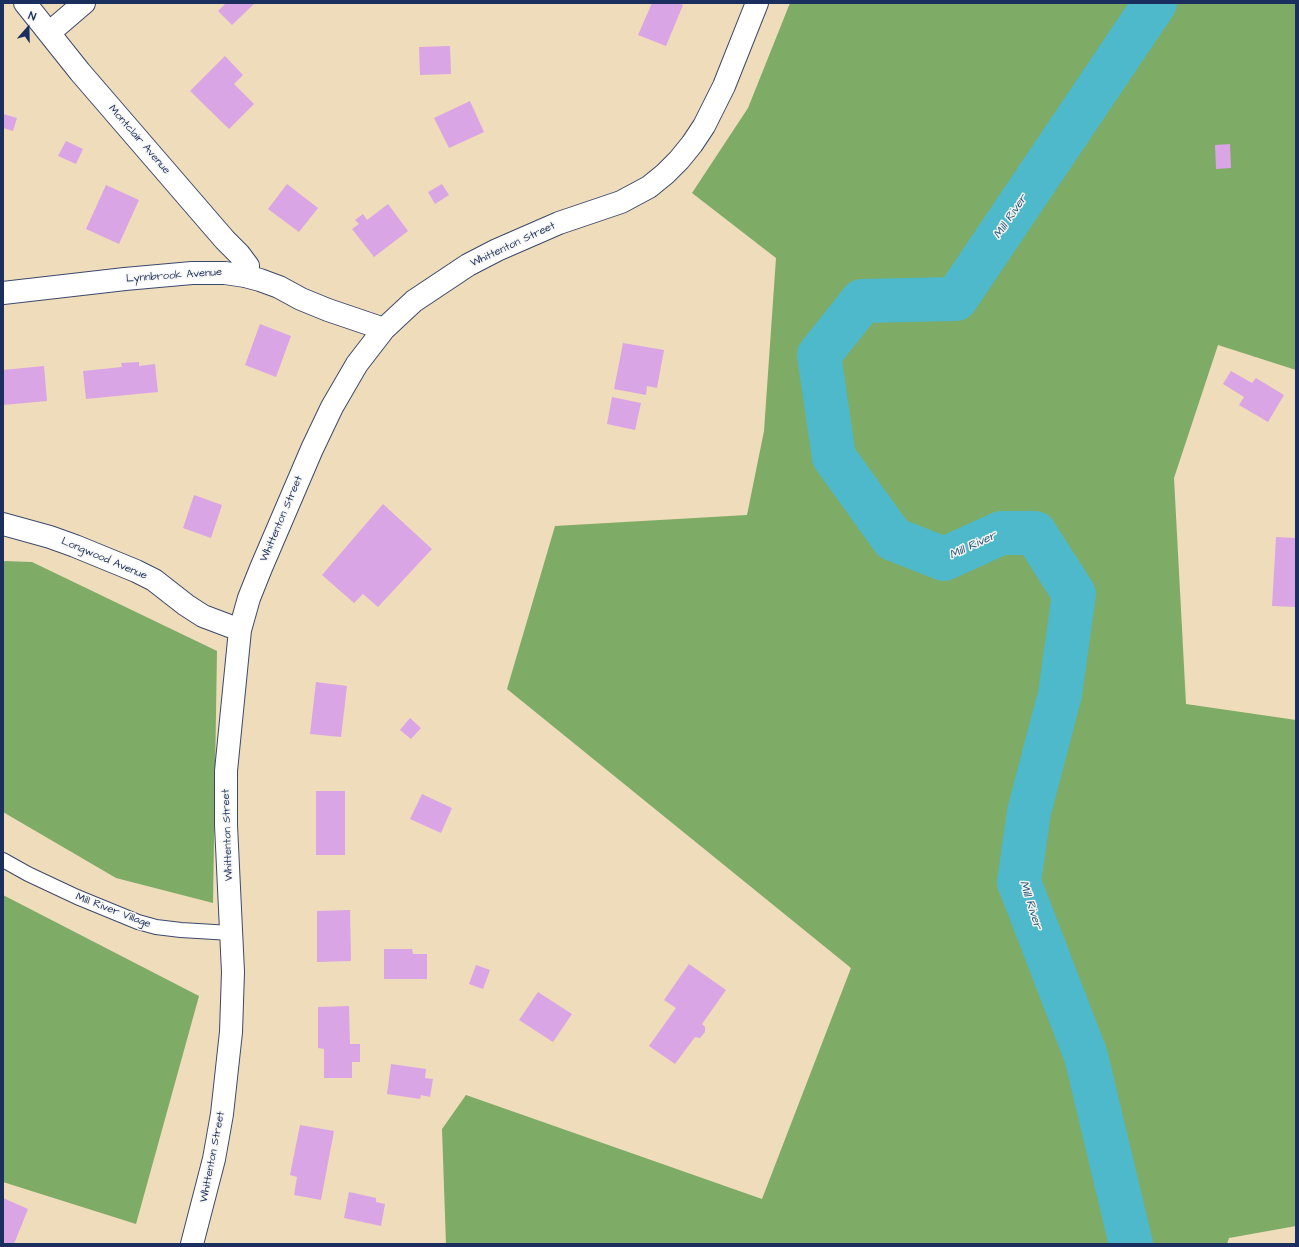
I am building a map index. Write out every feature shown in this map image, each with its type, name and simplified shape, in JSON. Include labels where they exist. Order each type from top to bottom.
[{"type":"street","name":"Montclair Avenue","points":[[25,3],[80,72],[218,232],[239,254],[248,266],[245,276]]},
{"type":"street","points":[[49,33],[84,3]]},
{"type":"street","name":"Whittenton Street","points":[[192,1244],[214,1159],[222,1114],[231,1032],[233,991],[232,933],[226,825],[226,771],[240,630],[249,598],[261,568],[322,428],[357,364],[384,329],[414,301],[468,265],[497,250],[559,223],[621,202],[649,187],[665,174],[692,144],[704,126],[724,86],[757,3]]},
{"type":"street","name":"Lynnbrook Avenue","points":[[3,292],[192,273],[225,272],[245,276],[279,287],[328,310],[384,329]]},
{"type":"street","name":"Longwood Avenue","points":[[3,524],[75,546],[136,571],[154,580],[186,605],[203,616],[240,630]]},
{"type":"lane","name":"Mill River Village","points":[[3,860],[28,874],[77,897],[138,922],[156,927],[181,930],[232,933]]},
{"type":"green space","points":[[790,3],[1296,3],[1296,370],[1218,345],[1174,478],[1186,704],[1296,720],[1296,1226],[1229,1238],[1227,1244],[446,1244],[442,1129],[466,1095],[762,1199],[851,968],[507,689],[555,526],[747,515],[764,431],[776,258],[692,193],[748,108]]},
{"type":"green space","points":[[3,561],[32,562],[217,651],[213,903],[116,878],[3,812]]},
{"type":"green space","points":[[3,895],[199,996],[136,1224],[3,1182]]},
{"type":"building","points":[[226,3],[255,3],[232,25],[218,11]]},
{"type":"building","points":[[652,3],[678,3],[683,5],[666,46],[638,35]]},
{"type":"building","points":[[450,46],[451,74],[420,75],[419,47]]},
{"type":"building","points":[[225,56],[243,75],[234,84],[254,104],[229,129],[190,91]]},
{"type":"building","points":[[470,101],[484,132],[449,148],[434,118]]},
{"type":"building","points":[[3,114],[17,118],[13,131],[3,128]]},
{"type":"building","points":[[66,141],[83,149],[76,164],[58,156]]},
{"type":"building","points":[[1230,144],[1231,168],[1216,169],[1215,145]]},
{"type":"building","points":[[287,184],[318,208],[299,232],[268,209]]},
{"type":"building","points":[[442,184],[449,195],[435,204],[428,192]]},
{"type":"building","points":[[106,185],[139,200],[119,244],[86,229]]},
{"type":"building","points":[[388,204],[408,231],[374,257],[352,229],[359,224],[355,220],[363,214],[367,220]]},
{"type":"building","points":[[260,324],[291,336],[276,377],[245,365]]},
{"type":"building","points":[[623,343],[664,350],[657,388],[647,386],[646,395],[614,389]]},
{"type":"building","points":[[139,362],[139,366],[155,364],[158,392],[86,399],[83,371],[122,367],[121,363]]},
{"type":"building","points":[[44,366],[47,401],[3,405],[3,370]]},
{"type":"building","points":[[1231,371],[1252,383],[1256,378],[1284,395],[1268,422],[1239,405],[1244,397],[1223,384]]},
{"type":"building","points":[[612,397],[641,403],[635,430],[607,424]]},
{"type":"building","points":[[194,495],[222,505],[211,538],[183,528]]},
{"type":"building","points":[[383,504],[432,549],[378,607],[363,594],[354,603],[322,575]]},
{"type":"building","points":[[1276,537],[1296,538],[1296,607],[1272,606]]},
{"type":"building","points":[[316,682],[347,686],[341,737],[310,734]]},
{"type":"building","points":[[410,718],[421,728],[411,739],[400,730]]},
{"type":"building","points":[[316,791],[345,791],[345,855],[316,855]]},
{"type":"building","points":[[422,794],[452,808],[441,833],[410,819]]},
{"type":"building","points":[[350,910],[351,961],[317,962],[317,911]]},
{"type":"building","points":[[384,949],[412,949],[413,954],[427,954],[427,979],[384,979]]},
{"type":"building","points":[[689,964],[726,990],[702,1024],[705,1027],[705,1032],[700,1038],[695,1037],[675,1064],[649,1046],[676,1008],[664,1000]]},
{"type":"building","points":[[476,965],[490,970],[483,989],[469,984]]},
{"type":"building","points":[[538,992],[572,1014],[553,1042],[519,1020]]},
{"type":"building","points":[[349,1006],[350,1044],[360,1044],[360,1062],[352,1062],[352,1078],[324,1078],[324,1049],[318,1048],[318,1007]]},
{"type":"building","points":[[391,1064],[426,1069],[425,1078],[433,1079],[430,1097],[421,1095],[420,1099],[387,1094]]},
{"type":"building","points":[[300,1125],[334,1131],[321,1200],[294,1195],[297,1177],[290,1175]]},
{"type":"building","points":[[349,1192],[376,1198],[376,1202],[385,1204],[381,1226],[344,1218]]},
{"type":"building","points":[[3,1198],[28,1209],[14,1244],[3,1244]]},
{"type":"waterway","name":"Mill River","points":[[1131,1244],[1086,1056],[1019,882],[1029,812],[1060,694],[1074,594],[1035,533],[1001,533],[944,559],[893,539],[834,457],[819,355],[862,301],[956,299],[1155,3]]}]
